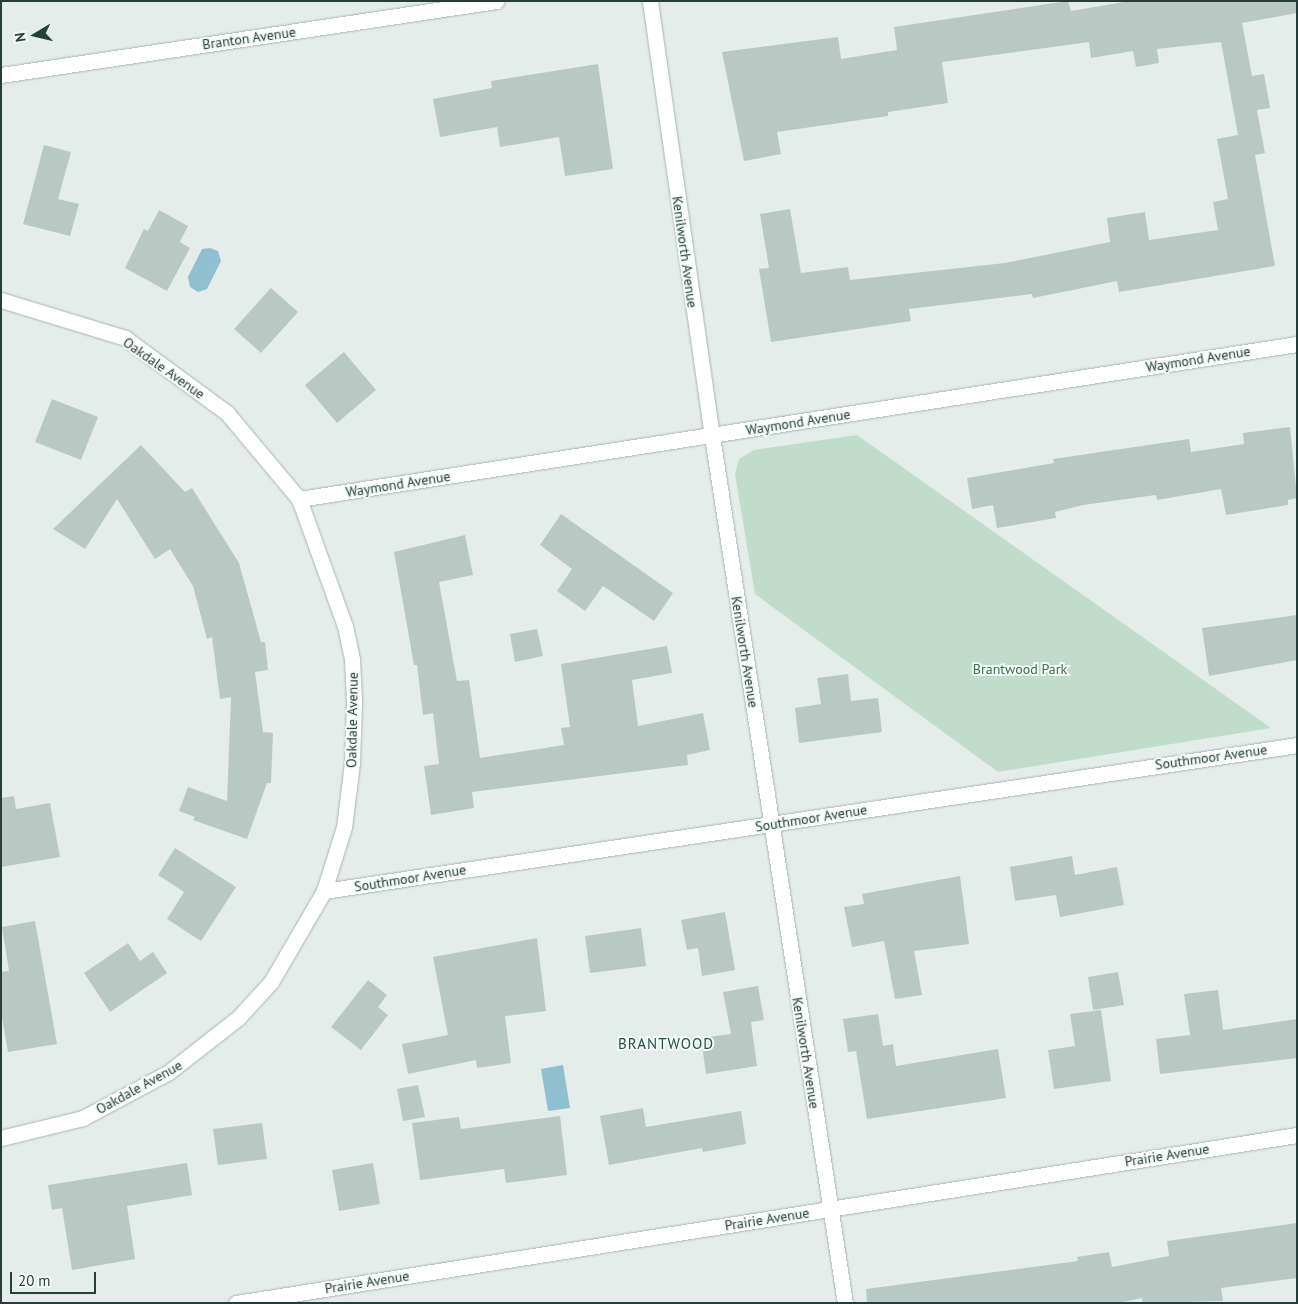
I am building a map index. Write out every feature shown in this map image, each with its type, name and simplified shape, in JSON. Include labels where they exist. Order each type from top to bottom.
[{"type":"street","name":"Branton Avenue","points":[[1,75],[497,1]]},
{"type":"street","name":"Kenilworth Avenue","points":[[650,1],[712,436],[845,1303]]},
{"type":"street","name":"Oakdale Avenue","points":[[1,300],[125,338],[227,413],[299,499],[345,626],[352,659],[352,763],[344,827],[324,891],[271,982],[238,1018],[209,1044],[170,1072],[83,1118],[1,1138]]},
{"type":"street","name":"Waymond Avenue","points":[[299,499],[1297,344]]},
{"type":"street","name":"Southmoor Avenue","points":[[324,891],[1297,745]]},
{"type":"street","name":"Prairie Avenue","points":[[236,1303],[1297,1135]]},
{"type":"green space","name":"Brantwood Park","points":[[857,435],[1271,728],[998,772],[755,594],[735,474],[739,459],[754,450]]},
{"type":"water","points":[[210,248],[218,251],[221,261],[207,289],[198,292],[190,287],[188,277],[202,249]]},
{"type":"water","points":[[563,1065],[570,1108],[548,1111],[541,1069]]},
{"type":"building","points":[[1068,1],[1071,11],[1130,1],[1296,1],[1297,13],[1242,23],[1252,76],[1264,74],[1270,108],[1257,110],[1265,153],[1255,155],[1275,266],[1119,292],[1117,281],[1033,298],[1032,294],[909,309],[911,321],[771,342],[759,269],[769,268],[760,214],[790,209],[801,273],[848,267],[850,280],[1005,263],[1110,242],[1107,218],[1145,212],[1149,240],[1218,230],[1213,202],[1228,199],[1217,139],[1238,135],[1221,42],[1157,49],[1159,63],[1136,67],[1133,51],[1091,58],[1089,42],[942,62],[948,103],[888,112],[888,116],[777,132],[781,154],[744,161],[722,52],[838,37],[841,59],[897,50],[894,27]]},
{"type":"building","points":[[598,64],[613,169],[565,176],[559,137],[500,147],[497,127],[440,137],[433,99],[492,88],[491,81]]},
{"type":"building","points":[[44,145],[71,152],[58,199],[79,204],[70,236],[23,224]]},
{"type":"building","points":[[159,210],[188,226],[180,242],[190,248],[167,291],[125,268],[144,229],[148,231]]},
{"type":"building","points":[[271,288],[298,312],[261,353],[234,329]]},
{"type":"building","points":[[344,352],[376,390],[337,423],[305,385]]},
{"type":"building","points":[[52,399],[98,417],[81,460],[35,442]]},
{"type":"building","points":[[1290,427],[1297,498],[1288,500],[1288,505],[1226,515],[1221,489],[1157,500],[1156,495],[1083,505],[1055,512],[1056,518],[997,528],[993,505],[972,509],[967,478],[1054,463],[1053,459],[1189,439],[1191,452],[1244,444],[1243,433]]},
{"type":"building","points":[[141,445],[185,492],[192,488],[239,563],[261,642],[265,642],[268,670],[255,672],[263,732],[273,733],[271,783],[267,783],[247,839],[193,820],[195,817],[179,811],[188,787],[227,801],[231,697],[220,699],[212,637],[207,639],[193,586],[170,549],[155,559],[117,499],[85,549],[53,529]]},
{"type":"building","points":[[561,514],[673,593],[654,621],[603,586],[585,611],[557,591],[572,569],[540,545]]},
{"type":"building","points":[[465,535],[473,575],[439,582],[457,681],[469,680],[480,758],[564,745],[561,728],[570,727],[561,664],[667,646],[672,673],[632,680],[638,726],[703,713],[710,750],[687,755],[688,765],[472,792],[474,808],[431,815],[424,766],[439,764],[433,713],[423,715],[417,665],[414,665],[394,552]]},
{"type":"building","points":[[1297,615],[1297,660],[1209,676],[1202,628]]},
{"type":"building","points":[[537,629],[543,656],[515,662],[510,634]]},
{"type":"building","points":[[848,674],[851,701],[878,698],[882,732],[799,743],[795,708],[821,704],[817,678]]},
{"type":"building","points":[[14,796],[16,809],[50,803],[60,857],[1,867],[1,798]]},
{"type":"building","points":[[175,848],[236,887],[201,941],[167,919],[184,892],[158,875]]},
{"type":"building","points":[[1072,856],[1075,875],[1117,867],[1124,905],[1060,917],[1056,895],[1015,901],[1010,867]]},
{"type":"building","points":[[960,876],[969,944],[914,951],[922,995],[895,999],[884,941],[852,947],[844,907],[864,904],[862,894]]},
{"type":"building","points":[[725,912],[735,970],[702,976],[698,948],[687,950],[681,920]]},
{"type":"building","points":[[35,921],[57,1044],[8,1052],[1,1012],[1,972],[9,971],[2,927]]},
{"type":"building","points":[[641,928],[646,966],[590,973],[585,936]]},
{"type":"building","points":[[537,938],[546,1011],[505,1016],[511,1063],[477,1068],[476,1060],[408,1074],[402,1044],[448,1035],[433,957]]},
{"type":"building","points":[[128,943],[140,961],[153,952],[167,973],[110,1012],[84,973]]},
{"type":"building","points":[[1118,972],[1124,1005],[1093,1010],[1088,977]]},
{"type":"building","points":[[368,980],[387,995],[378,1007],[388,1015],[361,1050],[331,1027]]},
{"type":"building","points":[[758,986],[764,1020],[751,1022],[757,1066],[706,1074],[701,1038],[731,1034],[723,992]]},
{"type":"building","points":[[1218,990],[1223,1030],[1297,1019],[1297,1058],[1160,1074],[1156,1039],[1190,1035],[1184,994]]},
{"type":"building","points":[[1101,1010],[1111,1081],[1054,1089],[1048,1050],[1075,1046],[1070,1014]]},
{"type":"building","points":[[878,1014],[883,1046],[893,1044],[896,1066],[998,1049],[1006,1098],[867,1119],[856,1051],[848,1052],[843,1019]]},
{"type":"building","points":[[418,1085],[425,1117],[403,1121],[397,1089]]},
{"type":"building","points":[[643,1108],[646,1127],[741,1111],[746,1144],[703,1152],[702,1148],[609,1165],[600,1116]]},
{"type":"building","points":[[560,1116],[567,1175],[506,1183],[504,1169],[420,1180],[412,1123],[459,1117],[461,1129]]},
{"type":"building","points":[[262,1123],[267,1159],[218,1165],[213,1129]]},
{"type":"building","points":[[187,1163],[192,1195],[127,1206],[135,1259],[72,1270],[62,1208],[52,1210],[48,1185]]},
{"type":"building","points":[[373,1163],[380,1204],[339,1211],[332,1170]]},
{"type":"building","points":[[1297,1223],[1297,1278],[1221,1288],[1223,1301],[1143,1303],[1142,1298],[1118,1303],[867,1303],[866,1289],[1078,1261],[1077,1257],[1109,1252],[1112,1267],[1169,1256],[1167,1241]]},
{"type":"district","name":"BRANTWOOD","points":[[666,1044]]}]
